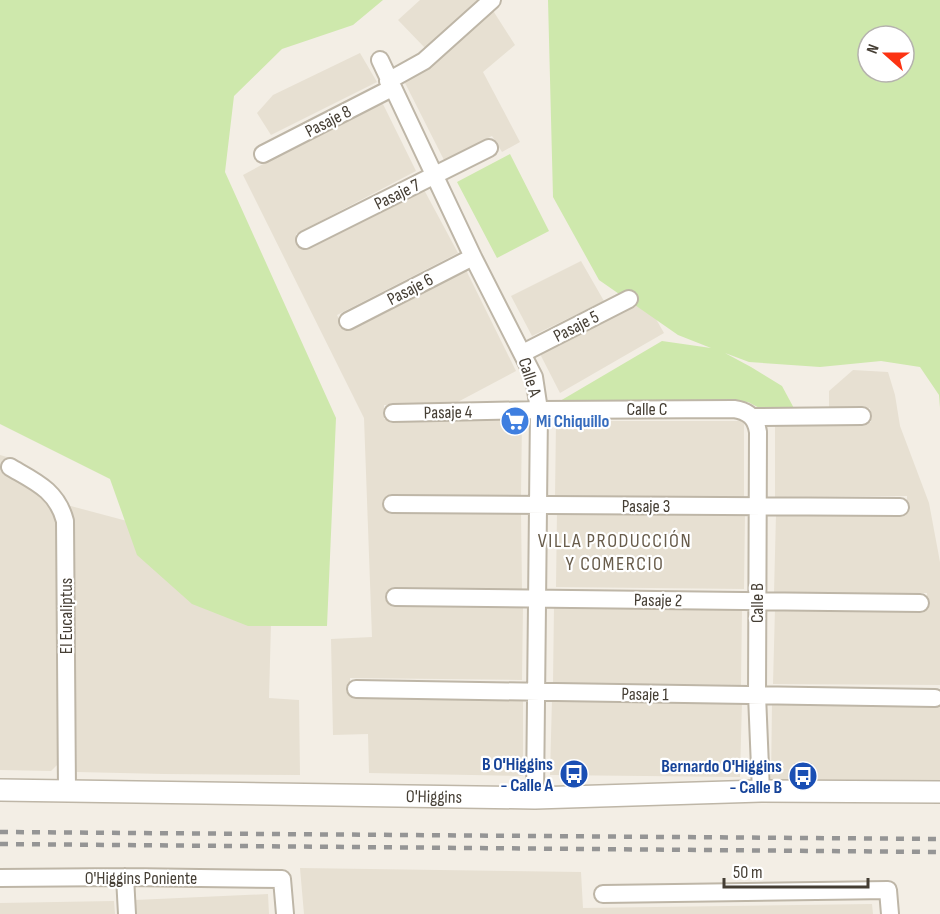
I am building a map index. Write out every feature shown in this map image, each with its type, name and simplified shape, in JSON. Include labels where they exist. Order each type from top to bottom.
[{"type":"street","name":"Pasaje 8","points":[[263,154],[390,85],[424,61],[492,0]]},
{"type":"street","name":"Calle A","points":[[380,60],[473,257],[534,377],[539,410],[535,798]]},
{"type":"street","name":"Pasaje 7","points":[[305,240],[489,148]]},
{"type":"street","name":"Pasaje 6","points":[[348,321],[473,257]]},
{"type":"street","name":"Pasaje 5","points":[[523,353],[630,299]]},
{"type":"street","name":"Calle C","points":[[539,410],[734,409],[741,410],[752,417]]},
{"type":"street","name":"Pasaje 4","points":[[393,413],[539,410]]},
{"type":"street","points":[[752,417],[862,416]]},
{"type":"street","name":"Calle B","points":[[752,417],[758,432],[757,696],[761,791]]},
{"type":"street","name":"El Eucaliptus","points":[[10,467],[38,483],[53,496],[62,511],[64,520],[67,792]]},
{"type":"street","name":"Pasaje 3","points":[[392,504],[900,507]]},
{"type":"street","name":"Pasaje 2","points":[[395,597],[920,603]]},
{"type":"street","name":"Pasaje 1","points":[[356,689],[935,698]]},
{"type":"street","name":"O'Higgins","points":[[0,790],[535,798],[761,791],[940,792]]},
{"type":"street","points":[[125,877],[127,914]]},
{"type":"street","name":"O'Higgins Poniente","points":[[0,878],[282,879],[285,914]]},
{"type":"street","points":[[603,894],[888,890],[890,914]]},
{"type":"shaded area","points":[[420,0],[478,0],[425,48],[398,20]]},
{"type":"shaded area","points":[[492,9],[515,45],[483,72],[520,142],[502,152],[492,136],[444,160],[403,79],[439,59]]},
{"type":"shaded area","points":[[360,53],[377,82],[271,135],[257,113],[273,95]]},
{"type":"shaded area","points":[[381,100],[416,171],[296,234],[303,248],[422,186],[458,253],[337,315],[344,329],[465,268],[516,371],[452,405],[384,405],[384,419],[522,419],[521,497],[387,497],[387,513],[521,511],[522,589],[391,588],[390,604],[523,605],[522,680],[350,678],[350,695],[523,696],[523,776],[369,773],[368,734],[333,735],[331,639],[372,637],[364,418],[243,175]]},
{"type":"shaded area","points":[[581,261],[604,301],[532,336],[511,296]]},
{"type":"shaded area","points":[[644,298],[664,333],[560,393],[539,352]]},
{"type":"shaded area","points":[[853,370],[888,372],[895,395],[900,426],[929,503],[940,562],[940,685],[773,684],[775,608],[927,610],[927,593],[774,593],[776,514],[907,514],[907,496],[775,497],[775,423],[871,422],[870,408],[829,408],[829,391]]},
{"type":"shaded area","points":[[556,421],[744,421],[744,498],[555,498]]},
{"type":"shaded area","points":[[0,455],[7,457],[3,470],[36,490],[49,503],[57,522],[58,764],[51,771],[0,770]]},
{"type":"shaded area","points":[[67,505],[127,521],[271,624],[269,698],[299,700],[300,775],[77,772],[73,538]]},
{"type":"shaded area","points":[[557,510],[745,512],[744,589],[556,587]]},
{"type":"shaded area","points":[[554,606],[742,608],[741,685],[553,683]]},
{"type":"shaded area","points":[[552,699],[742,701],[740,777],[550,775]]},
{"type":"shaded area","points":[[772,704],[940,706],[940,783],[771,780]]},
{"type":"shaded area","points":[[300,868],[581,872],[583,908],[872,904],[873,914],[304,914]]},
{"type":"shaded area","points":[[268,894],[269,914],[136,914],[135,900]]},
{"type":"shaded area","points":[[114,901],[115,914],[0,914],[0,903]]},
{"type":"green space","points":[[0,0],[383,0],[353,25],[282,49],[234,96],[225,172],[336,418],[327,626],[248,626],[192,604],[137,555],[110,479],[0,424]]},
{"type":"green space","points":[[548,0],[940,0],[940,408],[939,395],[920,367],[881,361],[820,367],[749,362],[725,353],[782,386],[796,412],[767,412],[748,402],[710,400],[560,401],[662,341],[711,348],[678,335],[599,280],[553,197]]},
{"type":"green space","points":[[510,154],[549,231],[497,258],[457,182]]},
{"type":"railway","points":[[0,832],[940,839]]},
{"type":"railway","points":[[0,844],[940,852]]},
{"type":"place","name":"Mi Chiquillo","points":[[515,421]]},
{"type":"place","name":"B O'Higgins - Calle A","points":[[574,774]]},
{"type":"place","name":"Bernardo O'Higgins - Calle B","points":[[803,776]]},
{"type":"district","name":"VILLA PRODUCCIÓN Y COMERCIO","points":[[615,552]]}]
